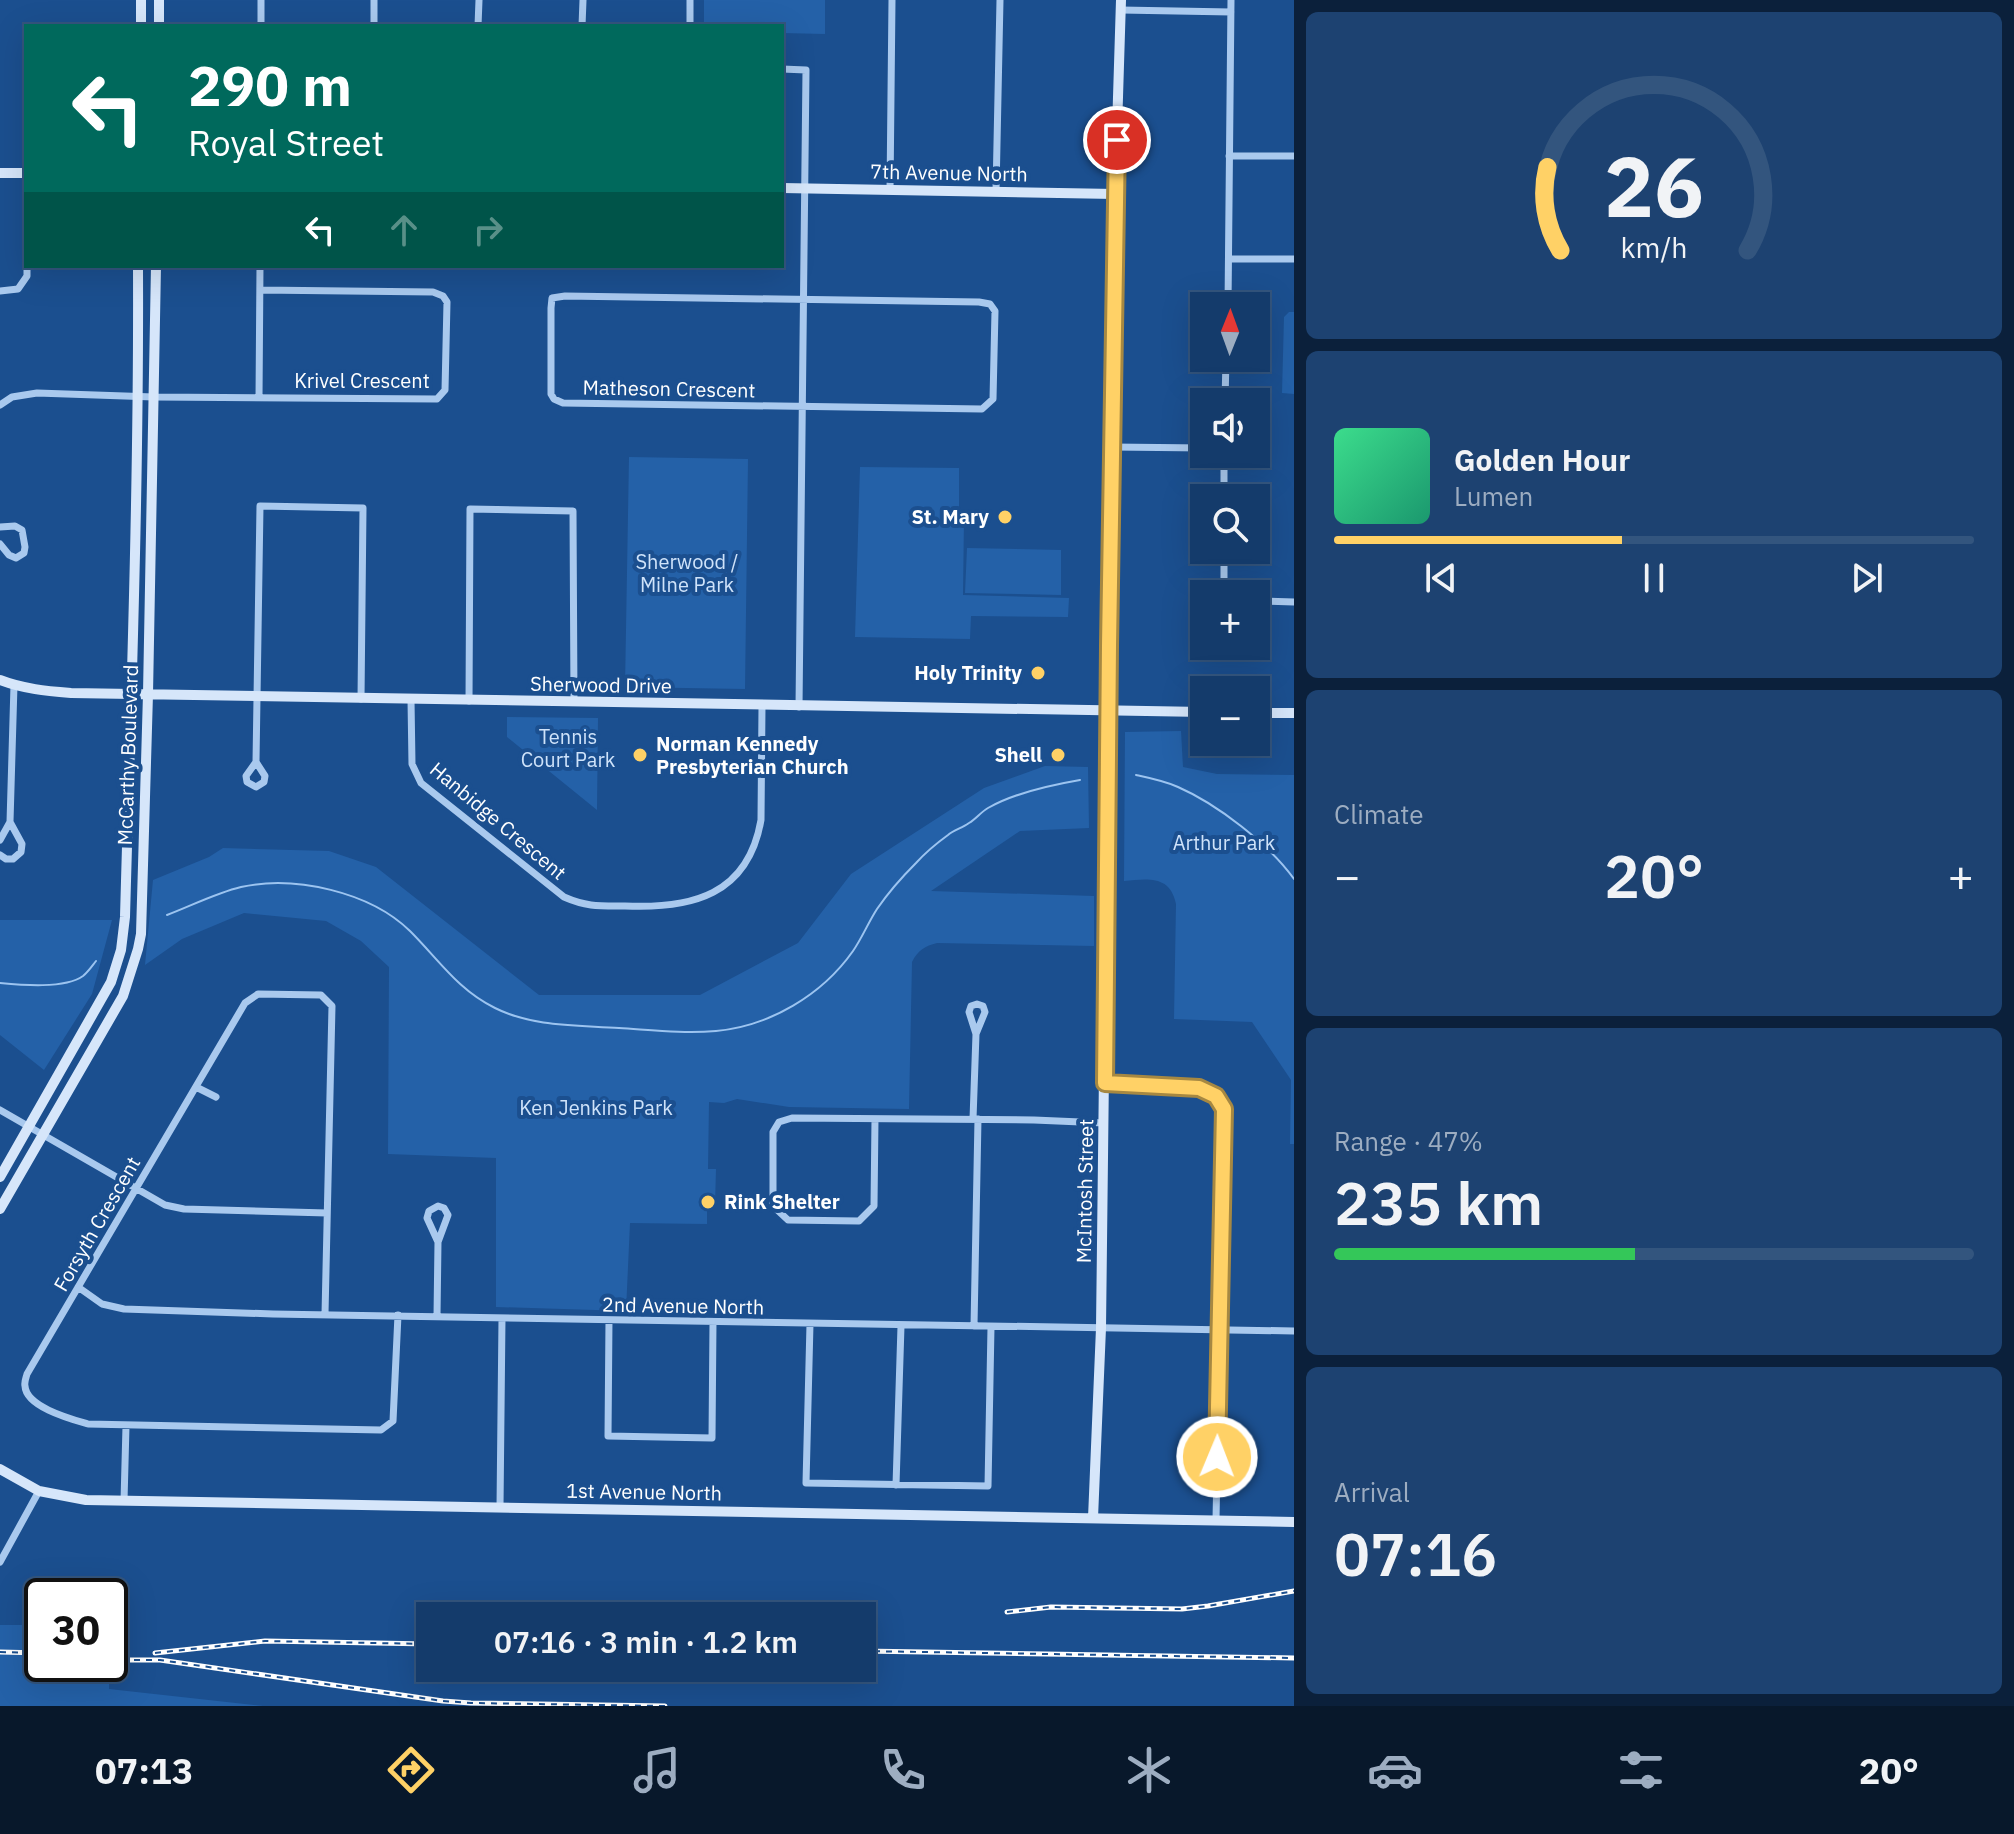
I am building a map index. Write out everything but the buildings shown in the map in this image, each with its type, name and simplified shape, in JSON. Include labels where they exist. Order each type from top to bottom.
[{"type":"main road","points":[[141,0],[141,24]]},
{"type":"main road","points":[[159,0],[159,24]]},
{"type":"main road","name":"McIntosh Street","points":[[1093,1518],[1101,1328],[1115,194],[1121,5]]},
{"type":"main road","points":[[0,173],[24,173]]},
{"type":"main road","name":"7th Avenue North","points":[[784,188],[1115,194]]},
{"type":"main road","name":"McCarthy Boulevard","points":[[0,1177],[111,982],[121,950],[125,917],[132,694],[138,268]]},
{"type":"main road","name":"McCarthy Boulevard","points":[[0,1209],[123,996],[141,934],[156,268]]},
{"type":"main road","name":"Sherwood Drive","points":[[0,680],[71,693],[1190,712]]},
{"type":"main road","points":[[1270,713],[1294,713]]},
{"type":"main road","name":"1st Avenue North","points":[[0,1469],[39,1491],[86,1500],[1294,1522]]},
{"type":"street","points":[[261,0],[261,24]]},
{"type":"street","points":[[374,0],[374,24]]},
{"type":"street","points":[[478,24],[479,0]]},
{"type":"street","points":[[582,24],[583,0]]},
{"type":"street","points":[[690,0],[690,24]]},
{"type":"street","points":[[890,190],[892,0]]},
{"type":"street","points":[[996,191],[1000,0]]},
{"type":"street","points":[[1228,292],[1231,0]]},
{"type":"street","points":[[1121,5],[1231,12]]},
{"type":"street","points":[[784,69],[806,70],[799,707]]},
{"type":"street","points":[[1229,156],[1294,156]]},
{"type":"street","points":[[1229,259],[1294,259]]},
{"type":"street","points":[[0,291],[18,289],[27,276],[27,268]]},
{"type":"street","points":[[259,398],[260,268]]},
{"type":"street","name":"Krivel Crescent","points":[[0,405],[12,397],[37,393],[437,399],[445,390],[447,302],[443,296],[433,292],[260,290]]},
{"type":"street","name":"Matheson Crescent","points":[[803,407],[563,403],[551,394],[551,308],[552,298],[565,296],[804,300]]},
{"type":"street","points":[[803,407],[982,409],[993,399],[995,311],[990,304],[979,302],[804,300]]},
{"type":"street","points":[[1112,447],[1190,448]]},
{"type":"street","points":[[256,762],[260,506],[363,508],[361,699]]},
{"type":"street","points":[[469,701],[470,509],[499,509],[573,511],[574,702]]},
{"type":"street","points":[[0,527],[15,526],[22,530],[24,553],[16,558],[0,544]]},
{"type":"street","points":[[1270,601],[1294,602]]},
{"type":"street","points":[[0,840],[10,822],[14,685]]},
{"type":"street","name":"Hanbidge Crescent","points":[[411,700],[412,764],[421,783],[564,897],[583,905],[649,907],[694,901],[708,894],[730,881],[751,854],[761,820],[762,706]]},
{"type":"street","points":[[0,855],[13,859],[21,852],[22,844],[10,822]]},
{"type":"street","name":"Forsyth Crescent","points":[[325,1314],[332,1006],[321,995],[258,994],[245,1003],[27,1374],[24,1387],[29,1398],[57,1415],[88,1424],[381,1430],[393,1421],[398,1315]]},
{"type":"street","points":[[974,1326],[976,1034]]},
{"type":"street","points":[[1105,1083],[1199,1088],[1216,1096],[1224,1109],[1216,1520]]},
{"type":"street","points":[[196,1087],[216,1097]]},
{"type":"street","points":[[0,1110],[165,1205],[184,1209],[327,1213]]},
{"type":"street","points":[[875,1119],[874,1206],[859,1221],[788,1220],[773,1206],[773,1132],[779,1122],[792,1118],[976,1119],[1104,1123]]},
{"type":"street","points":[[437,1316],[438,1242]]},
{"type":"street","name":"2nd Avenue North","points":[[78,1287],[102,1304],[124,1309],[1294,1331]]},
{"type":"street","points":[[500,1507],[502,1318]]},
{"type":"street","points":[[609,1320],[608,1436],[658,1437],[712,1438],[713,1322]]},
{"type":"street","points":[[810,1324],[806,1483],[896,1485],[988,1486],[991,1327]]},
{"type":"street","points":[[896,1485],[901,1326]]},
{"type":"street","points":[[124,1501],[126,1426]]},
{"type":"street","points":[[0,1562],[39,1491]]},
{"type":"green space","points":[[704,0],[825,0],[825,34],[784,33],[784,24],[704,24]]},
{"type":"green space","points":[[1294,312],[1294,394],[1282,393],[1284,317]]},
{"type":"green space","name":"Sherwood / Milne Park","points":[[629,457],[748,459],[745,689],[625,687]]},
{"type":"green space","points":[[860,467],[959,468],[959,517],[964,517],[963,595],[1069,598],[1068,617],[971,616],[970,639],[855,637]]},
{"type":"green space","points":[[967,548],[1061,550],[1061,595],[965,593]]},
{"type":"green space","name":"Tennis Court Park","points":[[507,717],[598,718],[597,810],[507,737]]},
{"type":"green space","name":"Arthur Park","points":[[1181,731],[1183,767],[1217,774],[1294,775],[1294,1144],[1290,1144],[1291,1080],[1252,1022],[1174,1019],[1176,904],[1169,888],[1157,881],[1124,881],[1125,732]]},
{"type":"green space","name":"Ken Jenkins Park","points":[[1045,766],[1088,767],[1089,828],[1020,831],[931,891],[1094,896],[1094,946],[937,943],[919,952],[912,962],[909,1109],[789,1107],[737,1099],[724,1103],[709,1102],[708,1169],[716,1169],[715,1205],[707,1205],[707,1224],[630,1223],[626,1311],[496,1307],[496,1158],[388,1154],[389,967],[361,941],[326,921],[244,913],[182,939],[145,965],[153,880],[223,848],[329,851],[376,867],[539,995],[700,995],[798,943],[851,874],[984,788]]},
{"type":"green space","points":[[0,920],[112,920],[92,994],[44,1070],[0,1035]]},
{"type":"green space","points":[[0,1625],[24,1625],[24,1682],[109,1682],[109,1689],[263,1706],[0,1706]]},
{"type":"waterway","points":[[1136,775],[1173,785],[1209,804],[1257,839],[1294,879]]},
{"type":"waterway","points":[[167,915],[241,887],[285,883],[308,885],[353,897],[393,917],[470,992],[510,1014],[540,1022],[571,1025],[680,1032],[716,1031],[756,1023],[775,1015],[793,1006],[826,981],[853,951],[895,885],[950,833],[1009,798],[1080,780]]},
{"type":"waterway","points":[[0,983],[65,983],[83,976],[96,961]]},
{"type":"railway","points":[[1007,1612],[1051,1607],[1182,1609],[1294,1591]]},
{"type":"railway","points":[[155,1653],[265,1641],[416,1644]]},
{"type":"railway","points":[[876,1651],[1294,1658]]},
{"type":"railway","points":[[0,1652],[24,1653]]},
{"type":"railway","points":[[128,1660],[160,1660],[443,1701],[665,1706]]},
{"type":"place","name":"St. Mary","points":[[1005,517]]},
{"type":"place","name":"Holy Trinity","points":[[1038,673]]},
{"type":"place","name":"Norman Kennedy Presbyterian Church","points":[[640,755]]},
{"type":"place","name":"Shell","points":[[1058,755]]},
{"type":"place","name":"Rink Shelter","points":[[708,1202]]},
{"type":"route","points":[[1117,140],[1105,1083],[1199,1088],[1216,1096],[1224,1109],[1217,1457]]}]
